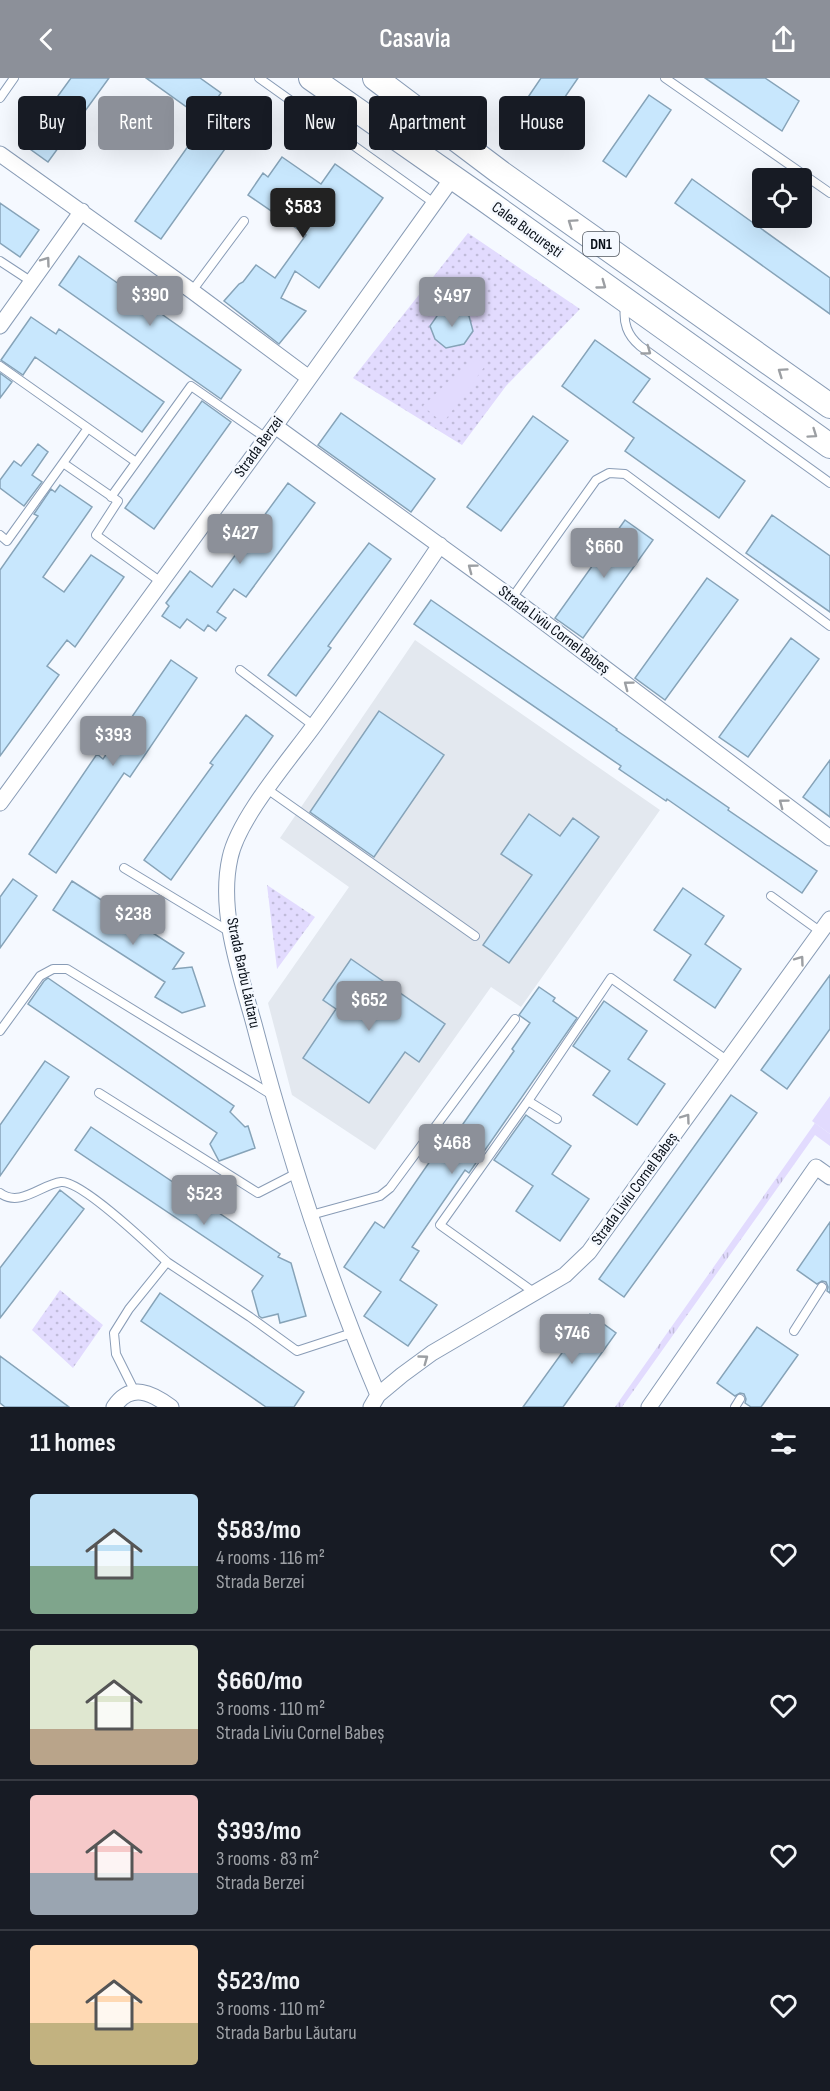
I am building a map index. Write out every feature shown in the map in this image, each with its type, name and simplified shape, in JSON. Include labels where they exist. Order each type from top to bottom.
[{"type":"main road","name":"Calea București","points":[[311,78],[830,446]]},
{"type":"main road","name":"Calea București","points":[[375,78],[501,173],[830,406]]},
{"type":"street","points":[[0,154],[82,211],[309,378]]},
{"type":"street","name":"Strada Berzei","points":[[0,803],[453,177]]},
{"type":"street","points":[[0,326],[82,211]]},
{"type":"street","name":"Strada Liviu Cornel Babeș","points":[[270,432],[440,545],[830,838]]},
{"type":"street","name":"Strada Barbu Lăutaru","points":[[375,1401],[297,1173],[273,1095],[231,933],[227,885],[230,856],[242,830],[267,789],[314,726],[440,545]]},
{"type":"street","name":"Strada Liviu Cornel Babeș","points":[[375,1401],[402,1375],[432,1353],[565,1275],[589,1252],[825,925]]},
{"type":"street","points":[[649,1407],[816,1167],[830,1177]]},
{"type":"street","points":[[114,1407],[124,1396],[135,1392],[156,1395],[171,1407]]},
{"type":"lane","points":[[0,98],[14,78]]},
{"type":"lane","points":[[259,78],[434,203]]},
{"type":"lane","points":[[665,78],[830,193]]},
{"type":"lane","points":[[192,291],[244,221]]},
{"type":"lane","points":[[0,261],[32,282]]},
{"type":"lane","points":[[626,302],[626,326],[632,340],[830,483]]},
{"type":"lane","points":[[0,366],[136,462]]},
{"type":"lane","points":[[111,497],[191,386],[270,432]]},
{"type":"lane","points":[[0,535],[7,541],[88,428]]},
{"type":"lane","points":[[63,464],[118,501],[96,535],[161,582]]},
{"type":"lane","points":[[512,598],[596,480],[609,473],[625,474],[830,626]]},
{"type":"lane","points":[[240,670],[314,726]]},
{"type":"lane","points":[[267,789],[475,936]]},
{"type":"lane","points":[[124,868],[231,933]]},
{"type":"lane","points":[[771,896],[825,925]]},
{"type":"lane","points":[[0,1031],[40,976],[53,969],[67,969],[273,1095]]},
{"type":"lane","points":[[535,1294],[440,1224],[528,1101],[611,978],[728,1061]]},
{"type":"lane","points":[[311,1215],[380,1196],[390,1188],[515,1019]]},
{"type":"lane","points":[[99,1093],[258,1193],[297,1173]]},
{"type":"lane","points":[[528,1101],[557,1119]]},
{"type":"lane","points":[[2,1198],[26,1196],[61,1182],[77,1186],[167,1262],[297,1351],[352,1333]]},
{"type":"lane","points":[[135,1392],[116,1354],[114,1333],[129,1309],[167,1262]]},
{"type":"lane","points":[[794,1331],[822,1287]]},
{"type":"shaded area","points":[[415,640],[660,810],[521,1007],[491,987],[375,1150],[292,1095],[268,1003],[349,887],[280,838]]},
{"type":"green space","points":[[468,233],[580,309],[506,386],[462,445],[353,378]]},
{"type":"green space","points":[[477,359],[485,366],[443,423],[423,406],[450,380]]},
{"type":"green space","points":[[267,885],[315,917],[277,969]]},
{"type":"green space","points":[[830,1096],[830,1134],[812,1121]]},
{"type":"green space","points":[[815,1123],[830,1134],[830,1146],[815,1135],[622,1407],[615,1407]]},
{"type":"green space","points":[[60,1290],[103,1325],[73,1368],[32,1330]]},
{"type":"building","points":[[71,78],[109,78],[86,110],[86,96],[58,96]]},
{"type":"building","points":[[146,78],[200,78],[221,93],[219,96],[186,96],[186,107]]},
{"type":"building","points":[[541,78],[578,78],[566,96],[529,96]]},
{"type":"building","points":[[705,78],[765,78],[799,101],[782,131]]},
{"type":"building","points":[[649,95],[671,110],[626,177],[603,161]]},
{"type":"building","points":[[186,149],[224,150],[161,239],[135,221]]},
{"type":"building","points":[[31,150],[57,150],[48,162]]},
{"type":"building","points":[[282,157],[321,184],[335,164],[383,198],[319,288],[295,271],[281,298],[306,311],[279,344],[224,301],[256,265],[275,278],[306,235],[248,195],[263,173],[268,177]]},
{"type":"building","points":[[692,179],[752,222],[752,228],[760,228],[830,278],[830,314],[675,203]]},
{"type":"building","points":[[0,203],[39,230],[20,257],[0,243]]},
{"type":"building","points":[[79,256],[241,370],[221,399],[59,285]]},
{"type":"building","points":[[454,307],[469,316],[473,331],[464,344],[446,348],[435,339],[430,326],[439,313]]},
{"type":"building","points":[[31,317],[56,334],[59,329],[164,402],[142,432],[35,357],[23,375],[1,360]]},
{"type":"building","points":[[595,340],[650,379],[633,402],[745,481],[719,518],[625,451],[634,438],[562,386]]},
{"type":"building","points":[[0,373],[12,382],[0,398]]},
{"type":"building","points":[[202,401],[231,422],[154,529],[125,508]]},
{"type":"building","points":[[341,413],[435,479],[411,512],[318,445]]},
{"type":"building","points":[[533,416],[568,441],[501,531],[467,507]]},
{"type":"building","points":[[38,444],[48,452],[32,475],[42,482],[24,506],[0,488],[0,480],[14,461],[21,466]]},
{"type":"building","points":[[288,483],[315,503],[246,597],[234,589],[217,612],[226,618],[216,631],[208,625],[204,631],[187,619],[180,628],[162,616],[169,606],[166,603],[190,571],[212,587]]},
{"type":"building","points":[[60,485],[92,507],[43,577],[64,592],[91,555],[124,577],[75,647],[67,640],[47,666],[59,675],[0,756],[0,570],[38,516],[34,514],[51,489],[55,492]]},
{"type":"building","points":[[772,515],[830,556],[830,612],[746,553]]},
{"type":"building","points":[[625,520],[653,540],[583,638],[555,618]]},
{"type":"building","points":[[369,543],[391,559],[328,646],[331,648],[296,696],[268,675]]},
{"type":"building","points":[[707,578],[738,600],[665,700],[635,678]]},
{"type":"building","points":[[431,600],[817,871],[802,893],[667,799],[666,801],[619,769],[621,766],[414,624]]},
{"type":"building","points":[[791,638],[819,659],[748,757],[719,737]]},
{"type":"building","points":[[171,660],[197,678],[130,777],[124,773],[56,873],[29,854],[97,754],[103,759]]},
{"type":"building","points":[[379,711],[444,755],[374,857],[310,812]]},
{"type":"building","points":[[246,715],[273,736],[171,880],[144,860],[213,765],[210,763]]},
{"type":"building","points":[[830,760],[830,817],[803,797]]},
{"type":"building","points":[[529,814],[560,836],[573,818],[599,837],[509,963],[483,945],[532,875],[501,854]]},
{"type":"building","points":[[13,879],[37,896],[0,948],[0,897]]},
{"type":"building","points":[[72,881],[184,953],[173,969],[192,967],[205,1006],[182,1013],[155,997],[165,982],[53,910]]},
{"type":"building","points":[[683,888],[724,916],[705,944],[741,969],[715,1008],[674,980],[691,955],[654,930]]},
{"type":"building","points":[[351,959],[445,1024],[419,1062],[405,1052],[369,1103],[303,1058],[336,1009],[323,1000]]},
{"type":"building","points":[[830,975],[830,1029],[787,1089],[761,1070]]},
{"type":"building","points":[[48,978],[234,1106],[230,1112],[245,1127],[248,1126],[255,1148],[219,1161],[210,1144],[217,1133],[28,1004]]},
{"type":"building","points":[[539,987],[555,998],[553,1001],[577,1018],[469,1173],[465,1170],[412,1247],[419,1251],[400,1280],[437,1305],[408,1346],[364,1316],[381,1292],[344,1267],[375,1222],[384,1228],[437,1151],[442,1154],[514,1051],[512,1049],[530,1023],[519,1015]]},
{"type":"building","points":[[604,1001],[647,1031],[628,1059],[665,1084],[637,1125],[593,1095],[610,1071],[573,1046]]},
{"type":"building","points":[[45,1061],[69,1077],[0,1176],[0,1125]]},
{"type":"building","points":[[731,1095],[757,1113],[624,1297],[599,1279]]},
{"type":"building","points":[[526,1115],[571,1146],[552,1174],[589,1199],[560,1241],[516,1211],[533,1186],[494,1160]]},
{"type":"building","points":[[91,1127],[280,1254],[278,1257],[291,1263],[306,1316],[280,1323],[278,1314],[262,1318],[259,1316],[252,1291],[263,1276],[75,1150]]},
{"type":"building","points":[[60,1190],[84,1209],[0,1318],[0,1268]]},
{"type":"building","points":[[830,1222],[830,1293],[827,1291],[826,1282],[822,1281],[817,1284],[797,1270]]},
{"type":"building","points":[[160,1293],[304,1392],[294,1407],[266,1407],[141,1321]]},
{"type":"building","points":[[590,1314],[616,1333],[563,1407],[523,1407]]},
{"type":"building","points":[[757,1327],[798,1355],[761,1407],[751,1407],[745,1403],[744,1394],[740,1393],[735,1396],[717,1383]]},
{"type":"building","points":[[0,1356],[69,1407],[5,1407],[0,1403]]}]
